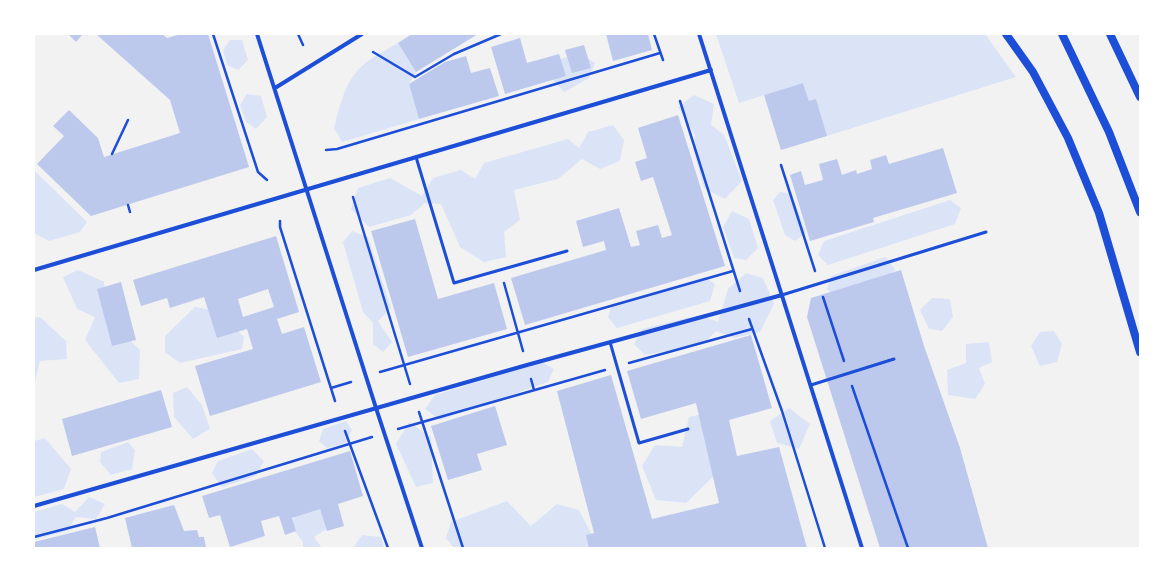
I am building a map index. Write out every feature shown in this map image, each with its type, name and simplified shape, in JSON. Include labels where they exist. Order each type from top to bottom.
[{"type":"main road","points":[[1006,34],[1033,72],[1068,138],[1099,213],[1140,352]]},
{"type":"main road","points":[[1062,34],[1109,132],[1140,212]]},
{"type":"main road","points":[[1110,34],[1140,97]]},
{"type":"street","points":[[257,34],[422,548]]},
{"type":"street","points":[[275,88],[362,34]]},
{"type":"street","points":[[699,34],[862,548]]},
{"type":"street","points":[[34,270],[711,70]]},
{"type":"street","points":[[34,506],[527,365],[782,295]]},
{"type":"lane","points":[[416,157],[454,283],[567,251]]},
{"type":"lane","points":[[782,295],[986,232]]},
{"type":"lane","points":[[610,342],[639,443],[688,429]]},
{"type":"lane","points":[[811,385],[894,359]]},
{"type":"path","points":[[214,34],[258,172],[267,180]]},
{"type":"path","points":[[298,34],[303,45]]},
{"type":"path","points":[[373,52],[415,77],[454,54],[501,34]]},
{"type":"path","points":[[654,34],[660,53],[664,60]]},
{"type":"path","points":[[326,150],[337,149],[660,53]]},
{"type":"path","points":[[680,101],[744,306],[782,411],[825,548]]},
{"type":"path","points":[[112,154],[128,120]]},
{"type":"path","points":[[781,165],[848,374],[908,548]]},
{"type":"path","points":[[353,197],[410,385]]},
{"type":"path","points":[[128,205],[130,212]]},
{"type":"path","points":[[280,220],[280,227],[335,401]]},
{"type":"path","points":[[500,270],[534,390]]},
{"type":"path","points":[[380,372],[734,271]]},
{"type":"path","points":[[398,429],[752,329]]},
{"type":"path","points":[[331,388],[351,382]]},
{"type":"path","points":[[419,412],[463,548]]},
{"type":"path","points":[[345,429],[388,548]]},
{"type":"path","points":[[34,537],[107,518],[372,437]]},
{"type":"shaded area","points":[[716,34],[985,34],[1016,77],[827,136],[809,101],[803,83],[739,103]]},
{"type":"shaded area","points":[[230,40],[242,40],[248,60],[238,70],[227,65],[223,50]]},
{"type":"shaded area","points":[[398,43],[416,72],[409,84],[419,119],[342,142],[334,128],[342,98],[352,77],[366,63]]},
{"type":"shaded area","points":[[581,54],[595,63],[589,78],[564,92],[547,73],[555,60]]},
{"type":"shaded area","points":[[247,94],[261,96],[267,117],[256,129],[246,122],[240,105]]},
{"type":"shaded area","points":[[694,95],[714,104],[711,125],[724,135],[742,181],[725,199],[704,188],[693,149],[695,135],[678,107]]},
{"type":"shaded area","points":[[613,125],[624,140],[620,161],[600,169],[582,159],[558,179],[514,190],[520,220],[504,232],[506,257],[484,262],[460,247],[441,204],[425,203],[411,215],[369,227],[351,209],[358,188],[390,178],[422,196],[433,178],[461,170],[475,179],[484,163],[568,139],[579,148],[588,132]]},
{"type":"shaded area","points":[[34,170],[87,222],[80,232],[49,241],[34,233]]},
{"type":"shaded area","points":[[780,192],[792,194],[806,233],[795,241],[785,235],[773,200]]},
{"type":"shaded area","points":[[950,200],[961,208],[955,224],[828,265],[818,255],[824,241]]},
{"type":"shaded area","points":[[732,211],[749,219],[758,248],[746,260],[734,258],[723,227]]},
{"type":"shaded area","points":[[352,231],[368,237],[391,308],[378,321],[392,342],[383,352],[373,344],[373,323],[363,312],[343,242]]},
{"type":"shaded area","points":[[885,257],[895,269],[889,284],[838,300],[827,289],[831,276]]},
{"type":"shaded area","points":[[78,270],[104,282],[107,318],[140,350],[139,379],[119,383],[85,340],[95,317],[77,309],[63,277]]},
{"type":"shaded area","points":[[746,273],[763,278],[774,304],[760,332],[734,338],[716,331],[703,344],[645,355],[634,344],[642,329],[699,315],[718,322],[728,289]]},
{"type":"shaded area","points":[[705,277],[715,284],[710,301],[617,328],[608,317],[612,304]]},
{"type":"shaded area","points":[[932,298],[950,299],[953,317],[942,331],[929,329],[920,310]]},
{"type":"shaded area","points":[[195,307],[217,311],[244,337],[242,349],[180,363],[165,352],[165,336]]},
{"type":"shaded area","points":[[40,317],[66,341],[67,359],[40,361],[34,385],[34,318]]},
{"type":"shaded area","points":[[1054,331],[1062,344],[1057,362],[1040,366],[1031,346],[1040,332]]},
{"type":"shaded area","points":[[989,342],[992,362],[979,368],[985,384],[975,399],[948,395],[947,370],[966,363],[966,344]]},
{"type":"shaded area","points":[[542,362],[554,369],[548,382],[440,420],[425,409],[435,395]]},
{"type":"shaded area","points":[[187,387],[202,405],[210,429],[193,439],[174,417],[173,393]]},
{"type":"shaded area","points":[[789,408],[810,424],[799,449],[777,443],[770,421]]},
{"type":"shaded area","points":[[717,411],[717,473],[686,503],[656,500],[642,466],[655,445],[682,447],[689,417]]},
{"type":"shaded area","points":[[346,421],[352,430],[346,443],[327,448],[319,441],[323,429]]},
{"type":"shaded area","points":[[409,422],[431,437],[433,483],[416,487],[396,444]]},
{"type":"shaded area","points":[[45,438],[71,469],[64,489],[34,497],[34,441]]},
{"type":"shaded area","points":[[128,442],[135,450],[132,469],[111,475],[100,462],[101,452]]},
{"type":"shaded area","points":[[252,449],[264,461],[256,476],[222,487],[212,473],[218,461]]},
{"type":"shaded area","points":[[89,497],[105,504],[96,519],[76,517],[67,531],[37,539],[34,535],[34,512],[62,504],[75,512]]},
{"type":"shaded area","points":[[507,501],[531,526],[557,504],[579,510],[599,548],[454,548],[446,538],[451,522]]},
{"type":"shaded area","points":[[331,502],[333,525],[314,537],[322,548],[303,548],[303,542],[290,525],[298,510]]},
{"type":"shaded area","points":[[362,535],[381,537],[384,548],[353,548]]},
{"type":"building","points":[[68,34],[83,34],[76,42]]},
{"type":"building","points":[[96,34],[162,34],[167,38],[181,34],[208,34],[249,167],[91,216],[37,164],[64,136],[53,126],[69,110],[98,138],[104,157],[180,133],[170,100]]},
{"type":"building","points":[[412,34],[478,34],[416,72],[398,43]]},
{"type":"building","points":[[606,34],[648,34],[652,50],[613,61]]},
{"type":"building","points":[[520,38],[527,63],[559,54],[566,76],[505,94],[491,47]]},
{"type":"building","points":[[584,45],[591,68],[572,73],[565,50]]},
{"type":"building","points":[[466,56],[471,73],[490,68],[499,96],[419,119],[409,84],[445,62]]},
{"type":"building","points":[[803,83],[809,101],[816,99],[827,136],[781,150],[764,95]]},
{"type":"building","points":[[678,115],[725,266],[525,325],[511,278],[606,250],[604,241],[583,247],[576,221],[619,208],[631,247],[640,245],[636,231],[658,225],[662,238],[672,235],[653,177],[641,181],[635,162],[647,158],[638,128]]},
{"type":"building","points":[[943,148],[957,193],[873,218],[874,222],[810,241],[790,175],[801,171],[805,185],[823,180],[819,164],[837,159],[842,175],[856,170],[857,174],[872,169],[870,160],[886,155],[889,164]]},
{"type":"building","points":[[415,219],[438,299],[494,283],[507,329],[408,357],[371,231]]},
{"type":"building","points":[[276,236],[299,312],[277,319],[282,334],[304,327],[321,382],[210,416],[195,366],[253,349],[247,329],[217,338],[204,297],[170,308],[167,298],[141,306],[133,280]],"holes":[[[268,289],[274,307],[243,317],[238,299]]]},
{"type":"building","points":[[901,270],[924,346],[960,448],[988,548],[880,548],[807,317],[811,298]]},
{"type":"building","points":[[121,282],[136,340],[112,346],[97,289]]},
{"type":"building","points":[[751,335],[772,408],[729,420],[737,456],[779,447],[807,548],[589,548],[586,535],[594,533],[557,391],[611,375],[652,519],[719,503],[696,403],[641,419],[627,371]]},
{"type":"building","points":[[161,390],[172,427],[72,456],[62,419]]},
{"type":"building","points":[[495,406],[507,445],[477,454],[482,470],[448,480],[431,426]]},
{"type":"building","points":[[350,451],[363,496],[338,504],[344,526],[327,531],[320,509],[292,518],[296,531],[285,535],[279,516],[261,521],[265,536],[230,547],[220,515],[209,518],[202,496]]},
{"type":"building","points":[[174,505],[184,531],[197,530],[199,537],[204,537],[206,548],[132,548],[125,518]]},
{"type":"building","points":[[95,527],[100,548],[34,548],[34,542]]}]
